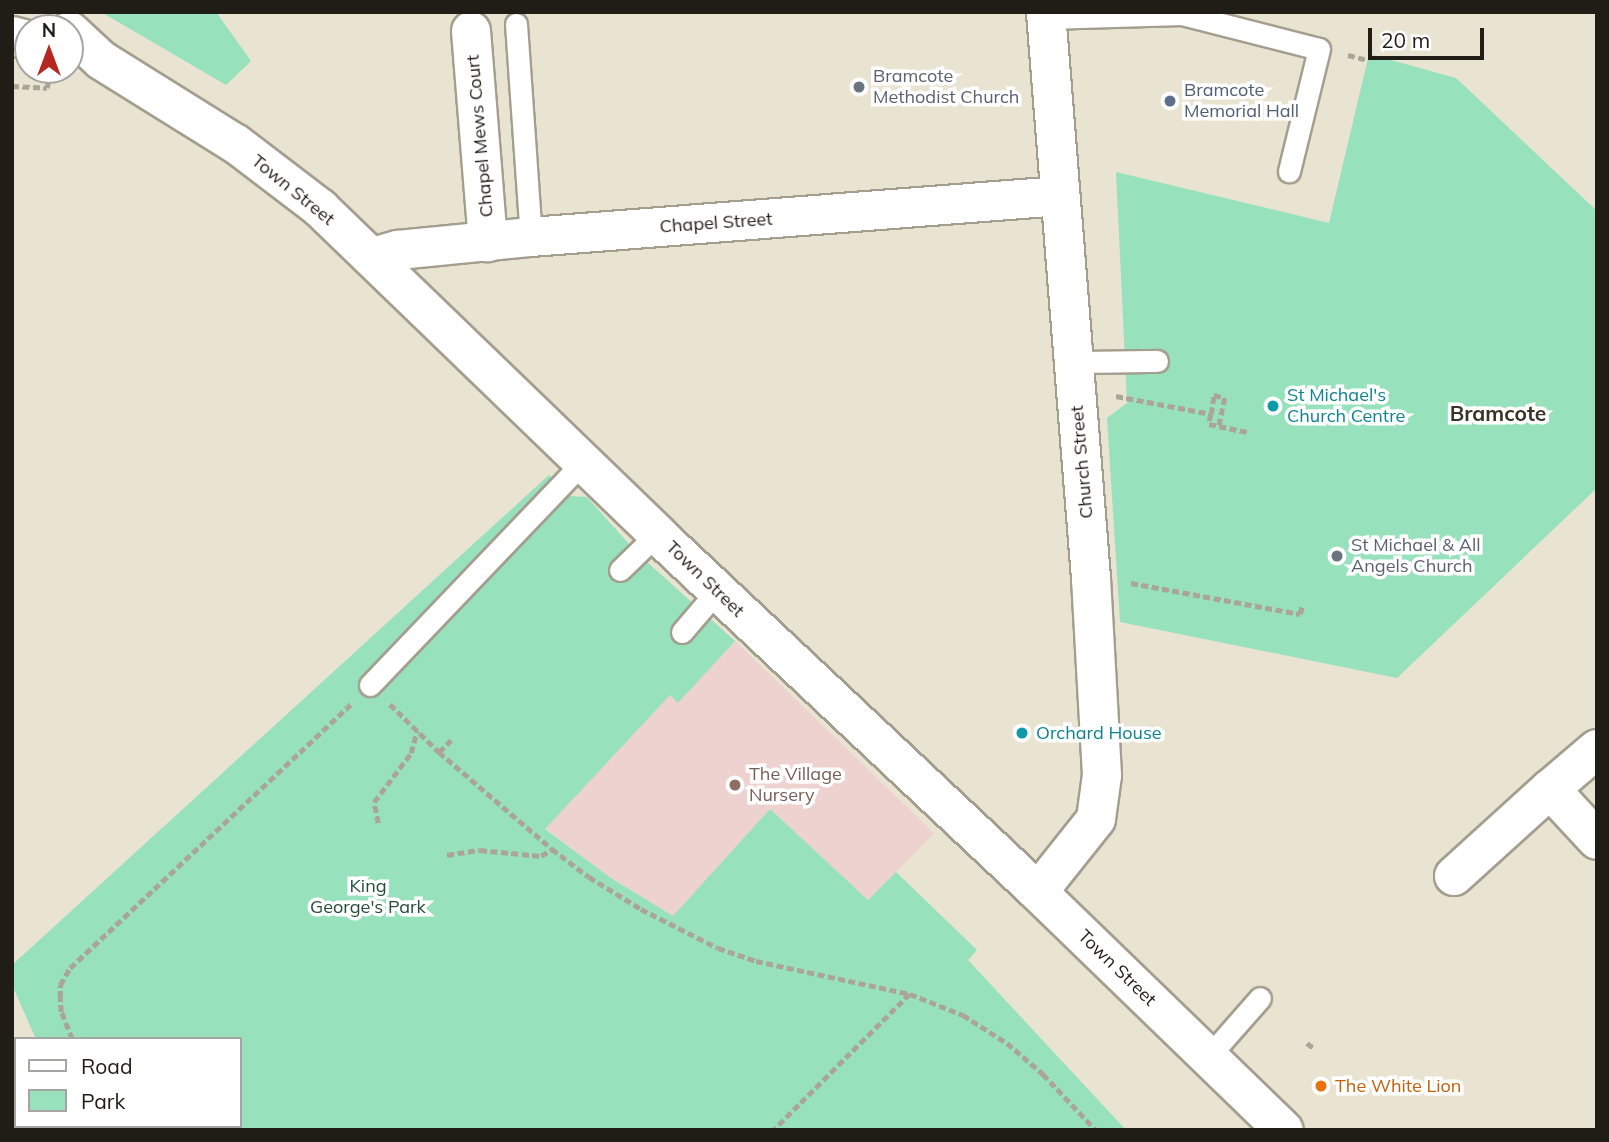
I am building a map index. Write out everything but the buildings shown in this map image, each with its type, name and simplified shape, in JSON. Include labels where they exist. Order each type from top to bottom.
[{"type":"street","name":"Church Street","points":[[1038,892],[1087,835],[1100,805],[1102,775],[1091,578],[1046,15]]},
{"type":"street","name":"Chapel Mews Court","points":[[471,32],[488,242]]},
{"type":"street","name":"Town Street","points":[[86,56],[236,144],[320,208],[717,592],[1038,892],[1284,1130]]},
{"type":"street","name":"Chapel Street","points":[[373,257],[398,250],[531,237],[1060,196]]},
{"type":"street","points":[[1454,876],[1597,749]]},
{"type":"street","points":[[1550,789],[1597,840]]},
{"type":"lane","points":[[1046,15],[1182,14],[1319,49],[1289,171]]},
{"type":"lane","points":[[516,24],[531,237]]},
{"type":"lane","points":[[1075,380],[1157,361]]},
{"type":"lane","points":[[370,685],[583,462]]},
{"type":"lane","points":[[620,570],[657,534]]},
{"type":"lane","points":[[682,632],[717,592]]},
{"type":"lane","points":[[1209,1056],[1260,998]]},
{"type":"path","points":[[12,86],[47,88],[48,84]]},
{"type":"path","points":[[1075,380],[1127,396],[1211,414]]},
{"type":"path","points":[[1219,426],[1225,398],[1214,396],[1209,424],[1248,432]]},
{"type":"path","points":[[1091,578],[1300,614],[1302,606]]},
{"type":"path","points":[[71,1037],[61,1012],[60,998],[60,985],[70,968],[370,685],[439,752],[552,849],[589,877],[641,909],[718,948],[791,970],[910,994],[963,1016],[1007,1043],[1043,1074],[1096,1130]]},
{"type":"path","points":[[377,823],[374,802],[411,753],[417,731]]},
{"type":"path","points":[[439,752],[451,740]]},
{"type":"path","points":[[447,855],[480,850],[541,856],[552,849]]},
{"type":"path","points":[[774,1130],[910,994]]},
{"type":"path","points":[[1307,1043],[1315,1049]]},
{"type":"shaded area","name":"The Village Nursery","points":[[735,641],[934,833],[868,900],[770,809],[673,916],[611,878],[545,828],[670,695],[678,702]]},
{"type":"green space","points":[[101,12],[216,12],[251,61],[226,85]]},
{"type":"green space","points":[[1369,54],[1456,78],[1597,211],[1597,488],[1397,678],[1120,622],[1107,418],[1127,403],[1116,172],[1329,223]]},
{"type":"green space","name":"King George's Park","points":[[549,475],[570,496],[587,497],[637,553],[735,641],[678,703],[670,695],[545,829],[611,878],[673,916],[770,809],[868,900],[896,872],[977,950],[968,960],[1126,1130],[76,1130],[75,1128],[242,1128],[242,1037],[35,1037],[12,985],[12,965]]},
{"type":"place","name":"Bramcote Methodist Church","points":[[859,87]]},
{"type":"place","name":"Bramcote Memorial Hall","points":[[1170,101]]},
{"type":"place","name":"St Michael's Church Centre","points":[[1273,406]]},
{"type":"place","name":"St Michael & All Angels Church","points":[[1337,556]]},
{"type":"place","name":"Orchard House","points":[[1022,733]]},
{"type":"place","name":"The Village Nursery","points":[[735,785]]},
{"type":"place","name":"The White Lion","points":[[1321,1086]]},
{"type":"district","name":"Bramcote","points":[[1498,413]]}]
